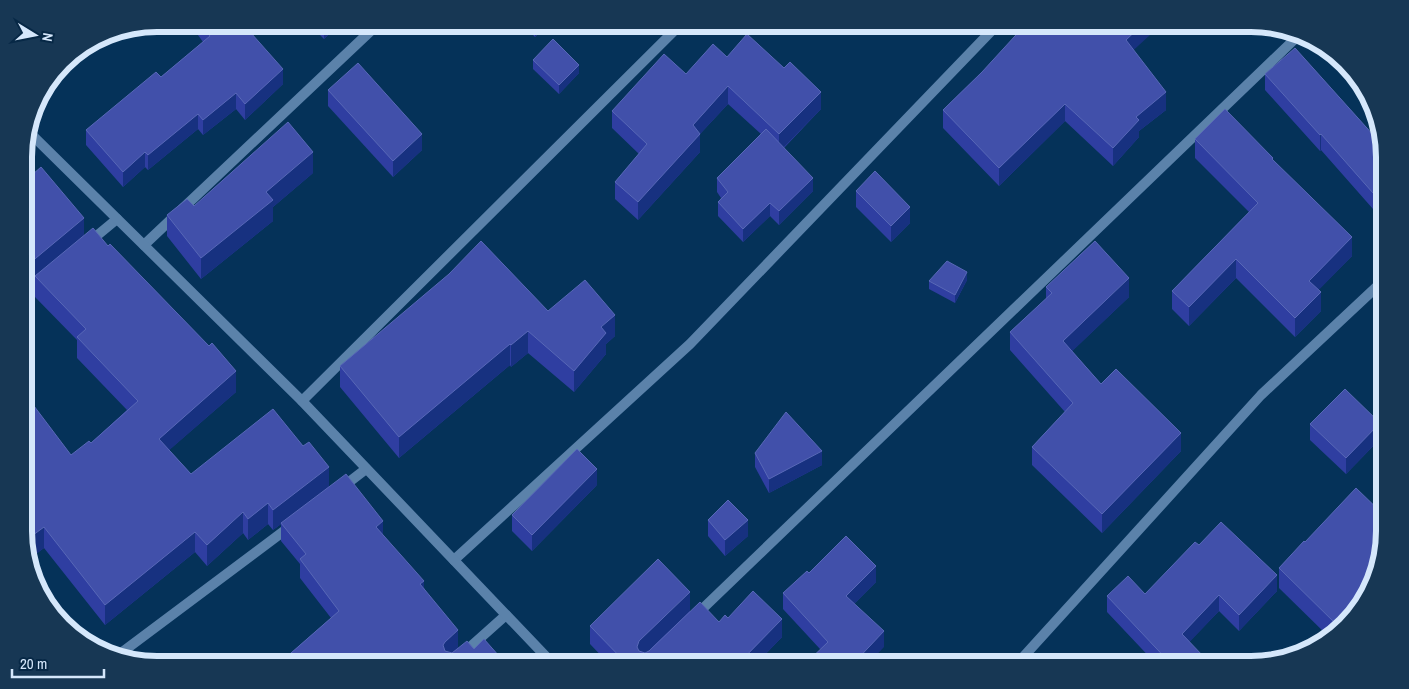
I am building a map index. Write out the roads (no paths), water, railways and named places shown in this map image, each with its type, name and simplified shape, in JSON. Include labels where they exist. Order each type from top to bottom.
[{"type":"street","points":[[144,245],[370,32]]},
{"type":"street","points":[[302,401],[673,32]]},
{"type":"street","points":[[454,560],[690,344],[990,32]]},
{"type":"street","points":[[686,625],[1294,40]]},
{"type":"street","points":[[34,137],[302,401],[545,656]]},
{"type":"street","points":[[82,249],[117,219]]},
{"type":"street","points":[[33,290],[53,273]]},
{"type":"street","points":[[1024,656],[1261,395],[1376,287]]},
{"type":"street","points":[[335,492],[366,469]]},
{"type":"street","points":[[123,651],[304,516]]},
{"type":"street","points":[[460,656],[506,615]]}]
